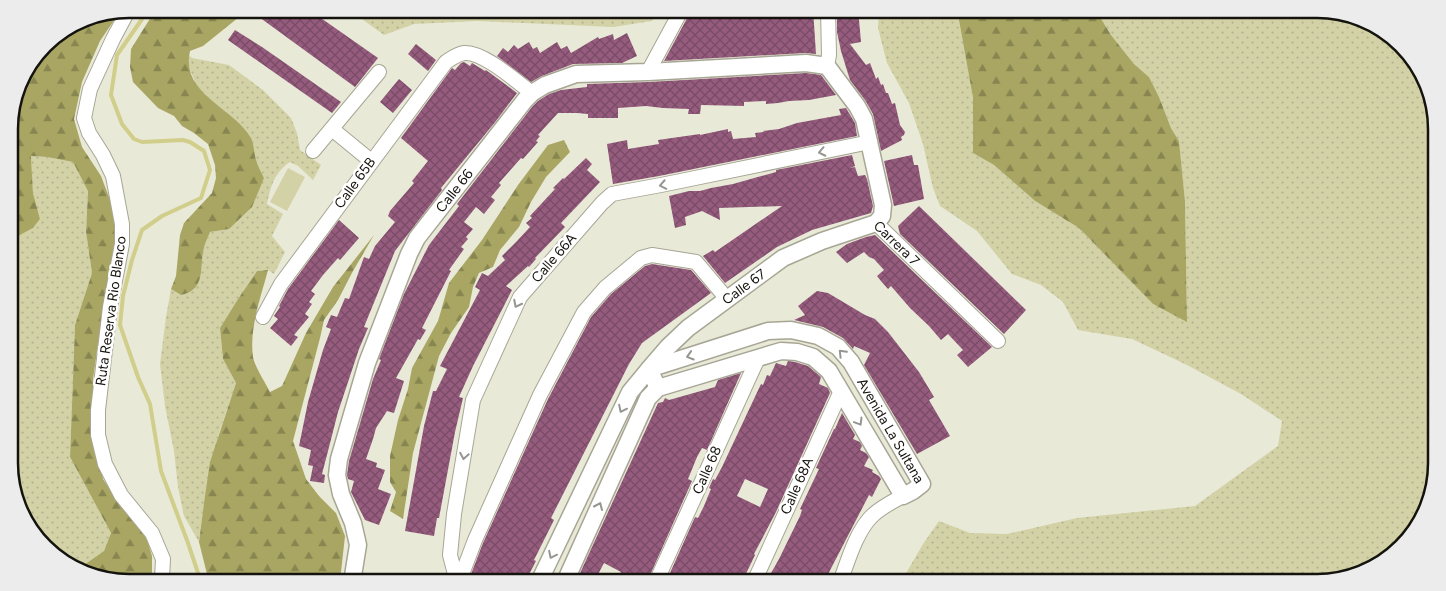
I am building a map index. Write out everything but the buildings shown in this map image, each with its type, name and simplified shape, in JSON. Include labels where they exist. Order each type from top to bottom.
[{"type":"street","name":"Ruta Reserva Rio Blanco","points":[[124,18],[90,89],[84,118],[89,133],[103,155],[113,176],[122,224],[122,244],[110,307],[98,410],[98,435],[105,464],[121,495],[152,533],[163,559],[162,574]]},
{"type":"street","points":[[648,72],[677,18]]},
{"type":"street","points":[[827,66],[829,55],[828,18]]},
{"type":"street","name":"Calle 65B","points":[[263,317],[281,284],[446,62],[455,56],[466,53],[489,60],[532,93]]},
{"type":"street","name":"Calle 66","points":[[353,574],[358,545],[353,523],[341,494],[337,475],[339,460],[367,363],[409,254],[418,238],[532,93],[545,85],[576,74],[806,63],[827,66]]},
{"type":"street","name":"Carrera 7","points":[[827,66],[857,106],[864,119],[883,206],[882,216],[876,224],[998,341]]},
{"type":"street","points":[[314,151],[378,72]]},
{"type":"street","points":[[332,129],[371,161]]},
{"type":"street","name":"Calle 66A","points":[[456,574],[450,555],[454,514],[473,400],[520,297],[602,203],[612,194],[870,142]]},
{"type":"street","name":"Calle 67","points":[[649,369],[668,346],[688,328],[783,258],[822,241],[876,224]]},
{"type":"street","name":"Calle 66A","points":[[461,574],[540,395],[584,312],[605,288],[641,258],[652,255],[696,262],[727,299]]},
{"type":"street","name":"Avenida La Sultana","points":[[649,369],[768,331],[791,330],[818,336],[838,347],[851,362],[922,484],[903,496],[841,391],[828,371],[813,357],[797,352],[781,352],[658,388]]},
{"type":"street","name":"Calle 68","points":[[660,574],[758,358]]},
{"type":"street","points":[[543,574],[630,392],[649,369],[658,388],[648,398],[569,574]]},
{"type":"street","name":"Calle 68A","points":[[758,573],[841,391]]},
{"type":"street","points":[[844,573],[859,536],[870,518],[888,504],[903,496]]},
{"type":"green space","points":[[150,18],[238,18],[203,46],[190,51],[189,66],[193,78],[200,89],[243,127],[251,138],[256,160],[264,178],[252,207],[229,229],[210,232],[204,248],[198,283],[195,288],[181,295],[171,289],[176,276],[180,235],[184,223],[212,193],[216,178],[215,165],[208,144],[182,126],[174,116],[158,108],[133,82],[130,67],[131,49]]},
{"type":"green space","points":[[360,18],[654,18],[652,21],[613,27],[477,21],[414,24],[384,35]]},
{"type":"green space","points":[[879,18],[959,18],[973,98],[973,153],[994,165],[1035,201],[1079,228],[1153,304],[1187,321],[1185,201],[1179,141],[1171,128],[1149,77],[1134,64],[1111,35],[1101,18],[1332,18],[1353,23],[1379,36],[1391,45],[1410,67],[1417,80],[1423,93],[1428,114],[1428,477],[1423,498],[1410,524],[1401,536],[1373,559],[1346,570],[1325,573],[906,573],[939,521],[970,533],[1007,534],[1077,518],[1195,506],[1278,446],[1282,421],[1241,394],[1185,364],[1132,339],[1078,330],[1063,302],[1041,285],[1012,274],[977,231],[940,206],[933,188],[923,144],[909,103],[887,63],[878,28]]},
{"type":"green space","points":[[959,18],[1101,18],[1111,35],[1134,64],[1149,77],[1171,128],[1179,141],[1185,201],[1187,322],[1153,304],[1079,228],[1035,201],[994,165],[973,153],[973,98]]},
{"type":"green space","points":[[115,19],[100,41],[82,82],[74,119],[82,147],[101,176],[110,200],[116,233],[93,379],[95,429],[103,479],[147,539],[152,556],[152,574],[114,573],[85,564],[104,551],[111,533],[70,457],[75,325],[92,273],[86,232],[88,191],[73,162],[31,156],[33,193],[40,219],[33,228],[18,236],[18,114],[26,86],[40,61],[61,40],[93,23]]},
{"type":"green space","points":[[189,55],[192,58],[229,65],[263,90],[291,118],[297,133],[300,150],[321,165],[313,180],[298,166],[290,162],[277,175],[267,204],[283,214],[272,236],[285,252],[274,274],[268,270],[257,271],[220,328],[223,359],[236,383],[219,433],[204,503],[199,542],[184,516],[165,406],[160,364],[171,289],[181,295],[195,288],[200,276],[204,248],[210,232],[229,229],[264,178],[256,161],[251,139],[197,87],[188,65]]},
{"type":"green space","points":[[564,140],[570,152],[546,177],[519,227],[500,250],[493,267],[479,273],[473,287],[469,307],[451,333],[439,356],[413,453],[403,519],[390,511],[396,492],[390,482],[390,456],[412,368],[438,321],[449,283],[482,240],[518,185],[548,145]]},
{"type":"green space","points":[[31,156],[73,162],[88,190],[86,232],[92,273],[75,325],[70,457],[111,533],[104,551],[85,564],[55,546],[36,524],[23,498],[18,470],[18,236],[33,228],[40,219],[33,193]]},
{"type":"green space","points":[[288,168],[305,177],[287,211],[270,202]]},
{"type":"green space","points":[[374,235],[338,300],[324,320],[293,441],[306,479],[336,513],[345,536],[341,574],[207,574],[199,542],[210,462],[236,383],[223,359],[220,328],[257,271],[268,270],[254,324],[252,346],[254,361],[270,392],[282,386],[306,333],[333,287]]},
{"type":"waterway","points":[[143,18],[117,55],[111,95],[122,124],[134,139],[142,142],[183,140],[190,142],[204,151],[210,170],[201,198],[162,216],[142,230],[123,296],[120,325],[138,377],[150,404],[161,471],[198,574]]}]
